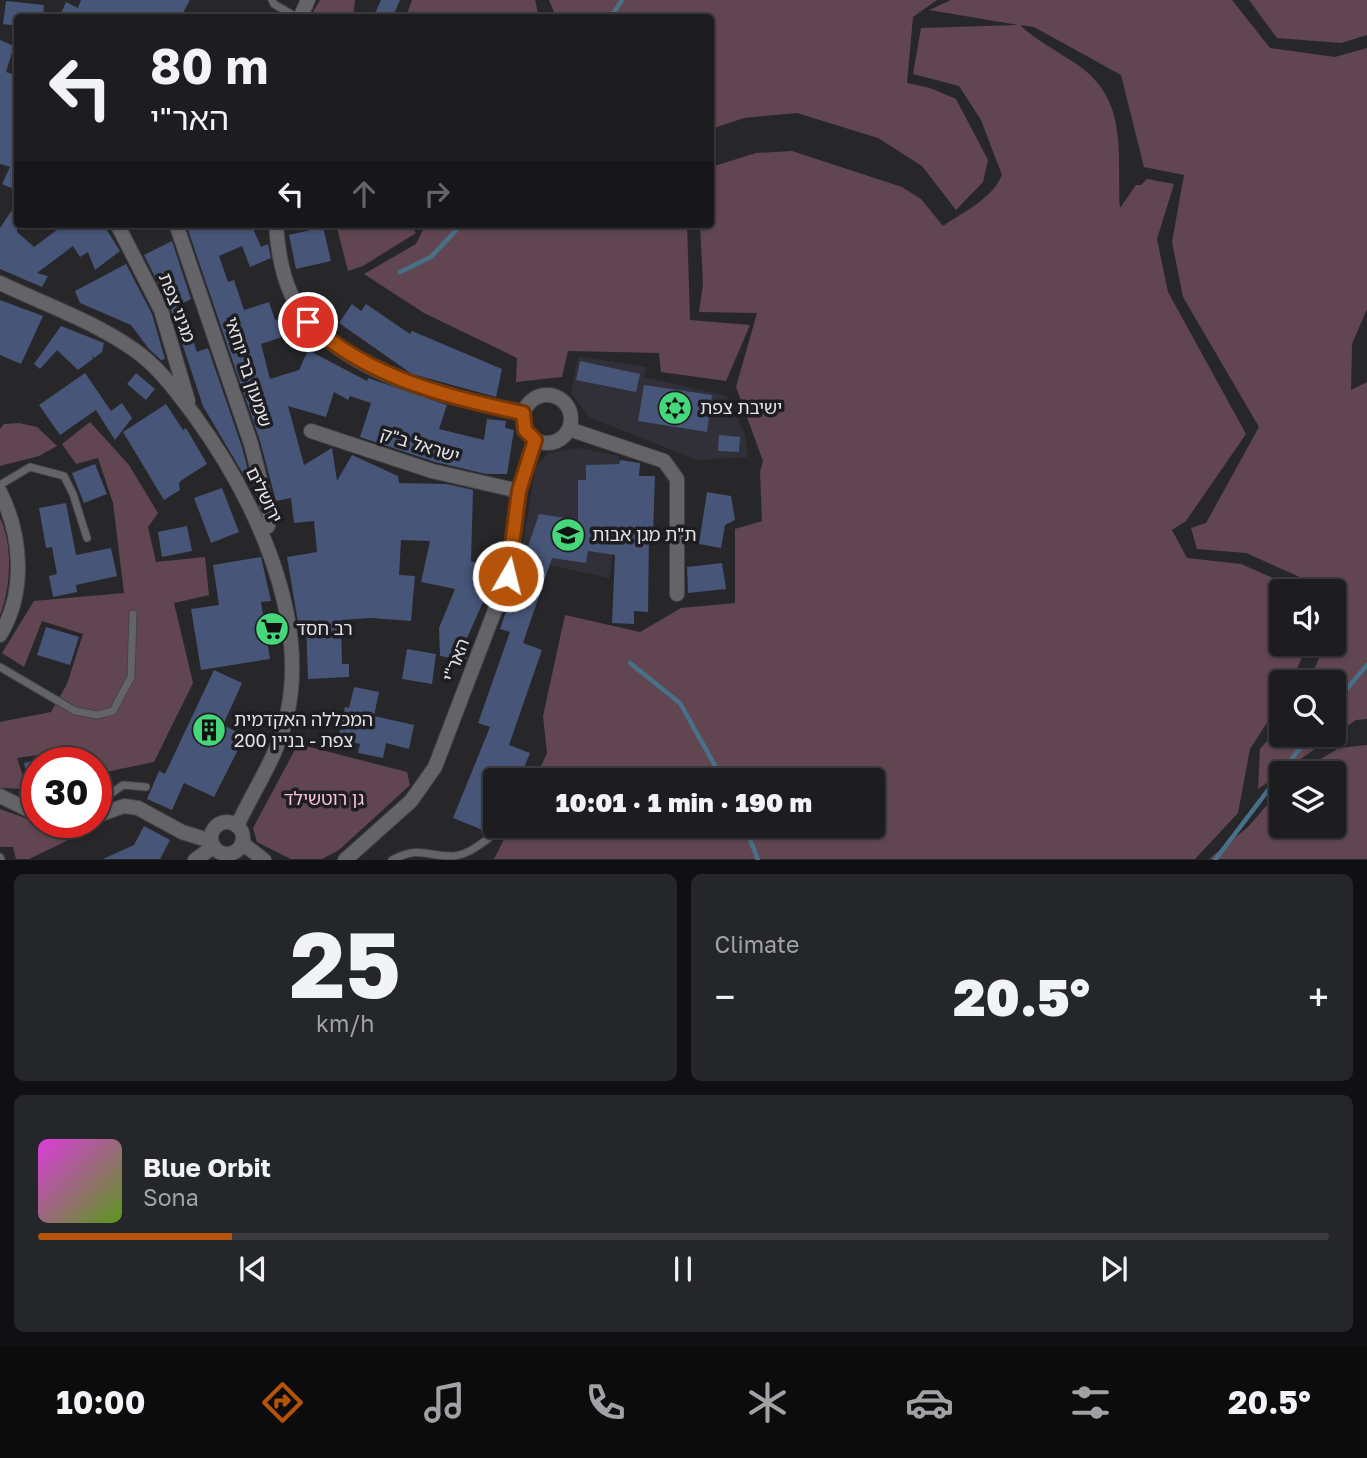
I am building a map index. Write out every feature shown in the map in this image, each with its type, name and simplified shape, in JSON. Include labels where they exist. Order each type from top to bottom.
[{"type":"street","name":"מגיני צפת","points":[[119,228],[161,310],[191,411]]},
{"type":"street","name":"שמעון בר יוחאי","points":[[177,228],[251,444],[270,517],[268,526],[261,531]]},
{"type":"street","points":[[276,228],[280,264],[289,285],[308,322],[325,338],[352,357],[386,373],[468,401],[523,413]]},
{"type":"street","name":"ירושלים","points":[[0,283],[111,335],[134,349],[171,384],[218,446],[261,531],[273,563],[288,624],[289,708],[270,764],[237,826]]},
{"type":"street","points":[[552,395],[559,398],[570,412],[569,429],[559,440],[551,443],[535,440],[525,430],[523,413],[535,398],[552,395]]},
{"type":"street","points":[[569,429],[664,461],[673,470],[677,479],[677,594]]},
{"type":"street","name":"ישראל ב\"ק","points":[[311,431],[432,471],[519,491]]},
{"type":"street","name":"האר\"י","points":[[345,859],[411,801],[435,767],[508,576],[519,491],[535,440]]},
{"type":"street","points":[[0,492],[15,534],[18,559],[15,603],[0,635]]},
{"type":"street","points":[[0,796],[21,806]]},
{"type":"street","points":[[112,810],[124,806],[138,808],[182,832],[212,844],[227,854],[237,850],[242,844],[242,833],[237,826],[221,823],[214,830],[212,844],[195,859]]},
{"type":"street","points":[[242,844],[264,859]]},
{"type":"lane","points":[[272,0],[274,4],[292,14]]},
{"type":"lane","points":[[0,485],[15,473],[30,467],[64,476],[74,494],[87,538]]},
{"type":"lane","points":[[0,667],[75,711],[97,715],[113,711],[131,677],[133,614]]},
{"type":"lane","points":[[112,793],[123,785],[146,787]]},
{"type":"lane","points":[[392,859],[423,850],[455,856],[471,851],[489,838]]},
{"type":"shaded area","points":[[578,356],[647,367],[644,377],[727,396],[745,435],[748,457],[697,460],[589,417],[571,393]]},
{"type":"shaded area","name":"ת\"ת מגן אבות","points":[[579,448],[619,456],[610,578],[520,559],[536,466],[549,453]]},
{"type":"green space","points":[[320,0],[355,0],[353,14],[312,14]]},
{"type":"green space","points":[[412,0],[535,0],[538,14],[407,14]]},
{"type":"green space","points":[[549,0],[937,0],[913,17],[907,83],[930,88],[956,99],[988,160],[983,182],[956,210],[922,166],[878,138],[797,113],[744,118],[714,128],[714,14],[555,14]]},
{"type":"green space","points":[[951,0],[1232,0],[1270,48],[1335,57],[1367,48],[1367,309],[1352,344],[1351,390],[1367,382],[1367,719],[1356,720],[1346,727],[1346,670],[1314,670],[1320,656],[1346,656],[1346,579],[1304,579],[1246,553],[1197,549],[1191,528],[1206,523],[1259,427],[1183,297],[1172,242],[1184,175],[1144,167],[1121,75],[1034,27],[1020,25],[1078,65],[1094,79],[1106,95],[1117,129],[1120,208],[1136,185],[1141,185],[1147,179],[1174,184],[1157,239],[1168,292],[1246,434],[1186,521],[1172,530],[1187,558],[1241,564],[1275,579],[1269,579],[1269,656],[1303,656],[1296,670],[1269,670],[1269,720],[1250,749],[1238,813],[1195,859],[494,859],[505,838],[885,838],[885,768],[540,768],[547,753],[543,716],[565,615],[640,632],[681,608],[735,603],[735,529],[762,521],[760,472],[763,461],[736,387],[757,313],[699,312],[703,284],[700,228],[714,228],[714,166],[756,153],[792,151],[902,187],[921,199],[943,226],[976,204],[991,191],[1002,175],[981,120],[959,86],[913,74],[921,28],[1018,25],[929,10]]},
{"type":"green space","points":[[1249,0],[1367,0],[1367,35],[1341,43],[1277,38]]},
{"type":"green space","points":[[337,228],[413,228],[416,233],[363,266],[348,271]]},
{"type":"green space","points":[[424,228],[687,228],[690,320],[750,325],[726,381],[661,372],[659,353],[568,351],[562,377],[516,382],[517,358],[424,313],[364,274],[416,244]]},
{"type":"green space","points":[[90,422],[129,465],[158,513],[148,527],[156,562],[205,557],[209,595],[174,603],[193,683],[154,762],[112,771],[112,747],[21,747],[21,757],[17,758],[21,770],[21,789],[0,788],[0,722],[51,712],[67,684],[83,634],[42,621],[24,667],[2,653],[34,601],[124,593],[113,503],[98,458],[76,464],[62,444]]},
{"type":"green space","points":[[19,423],[37,427],[57,446],[39,456],[0,466],[0,429],[4,424]]},
{"type":"green space","points":[[0,518],[7,540],[9,566],[0,615]]},
{"type":"green space","points":[[1269,739],[1269,747],[1318,747],[1298,761],[1269,761],[1269,781],[1258,789],[1260,749]]},
{"type":"green space","name":"גן רוטשילד","points":[[298,744],[407,772],[410,785],[339,850],[322,859],[291,859],[257,842],[253,828]]},
{"type":"green space","points":[[1367,745],[1367,859],[1209,859],[1248,827],[1269,803],[1269,838],[1346,838],[1346,761],[1318,761],[1339,748]]},
{"type":"green space","points":[[0,809],[21,817],[21,838],[72,838],[29,859],[16,859],[13,847],[0,847]]},
{"type":"building","points":[[81,0],[190,0],[182,14],[61,14],[66,2],[78,8]]},
{"type":"building","points":[[381,0],[400,0],[394,14],[375,14]]},
{"type":"building","points":[[6,1],[44,5],[43,14],[14,14],[14,25],[3,24]]},
{"type":"building","points":[[0,40],[14,46],[6,72],[14,75],[14,189],[2,184],[10,167],[0,164]]},
{"type":"building","points":[[14,207],[14,228],[17,228],[17,232],[34,247],[60,228],[106,228],[120,251],[95,270],[88,252],[80,257],[73,246],[37,273],[48,276],[42,287],[0,269],[0,228]]},
{"type":"building","points":[[187,228],[253,228],[261,247],[268,244],[271,258],[250,267],[242,246],[219,256],[228,282],[234,280],[244,310],[269,302],[275,320],[289,316],[294,333],[261,344],[270,379],[299,370],[308,350],[367,381],[368,378],[447,405],[439,429],[484,440],[487,419],[506,421],[505,428],[514,430],[507,474],[486,474],[435,462],[360,437],[371,403],[350,396],[348,400],[334,392],[326,417],[288,406],[304,465],[332,448],[337,481],[352,455],[398,476],[399,483],[447,484],[473,490],[471,561],[496,573],[462,649],[469,651],[466,660],[440,656],[439,628],[455,589],[421,582],[430,541],[401,540],[399,575],[415,576],[411,621],[371,618],[341,620],[342,664],[349,664],[349,677],[308,679],[306,622],[298,623],[287,557],[317,552],[314,521],[294,523],[291,498],[276,501],[260,441]]},
{"type":"building","points":[[323,228],[331,261],[296,269],[289,235]]},
{"type":"building","points":[[172,241],[191,299],[181,304],[197,352],[208,348],[250,478],[246,479],[203,406],[170,307],[144,255]]},
{"type":"building","points":[[126,264],[152,314],[165,359],[161,360],[149,349],[131,325],[80,303],[75,291]]},
{"type":"building","points":[[0,300],[43,316],[21,364],[0,355]]},
{"type":"building","points":[[352,304],[361,311],[366,304],[410,334],[412,331],[502,369],[496,397],[412,374],[339,323]]},
{"type":"building","points":[[61,326],[104,343],[102,352],[94,358],[91,355],[93,359],[78,370],[57,350],[40,369],[34,364]]},
{"type":"building","points":[[580,361],[640,374],[636,392],[576,380]]},
{"type":"building","points":[[85,373],[111,411],[122,403],[132,418],[115,440],[96,410],[60,435],[39,405]]},
{"type":"building","points":[[136,373],[155,389],[146,400],[127,384]]},
{"type":"building","name":"ישיבת צפת","points":[[644,385],[712,395],[707,432],[638,421]]},
{"type":"building","points":[[166,404],[183,430],[186,428],[207,464],[182,480],[179,483],[180,490],[164,500],[123,432]]},
{"type":"building","points":[[719,435],[740,437],[739,452],[718,451]]},
{"type":"building","points":[[620,460],[640,463],[639,476],[655,476],[653,534],[649,534],[648,612],[634,611],[634,624],[612,623],[615,555],[588,551],[586,563],[552,558],[523,643],[542,650],[509,745],[530,753],[524,768],[483,768],[483,830],[453,818],[490,727],[478,723],[510,632],[500,629],[539,514],[578,520],[578,480],[586,480],[586,465],[619,464]]},
{"type":"building","points":[[95,464],[107,494],[84,503],[72,473]]},
{"type":"building","points":[[222,488],[239,532],[211,543],[194,498]]},
{"type":"building","points":[[707,492],[731,496],[735,520],[725,525],[721,548],[699,544]]},
{"type":"building","points":[[66,503],[76,555],[111,548],[117,576],[76,585],[77,592],[53,597],[49,576],[57,574],[52,547],[46,548],[39,508]]},
{"type":"building","points":[[187,526],[192,551],[162,557],[158,532]]},
{"type":"building","points":[[261,557],[271,601],[261,602],[270,659],[201,670],[191,609],[219,605],[213,565]]},
{"type":"building","points":[[722,563],[726,589],[688,593],[687,567]]},
{"type":"building","points":[[46,627],[79,637],[70,665],[37,655]]},
{"type":"building","points":[[407,649],[436,654],[432,684],[402,679]]},
{"type":"building","name":"המכללה האקדמית צפת - בניין 200","points":[[214,670],[242,683],[223,725],[245,736],[214,797],[184,783],[172,810],[147,799],[159,771],[165,774]]},
{"type":"building","points":[[354,687],[379,692],[374,716],[414,725],[409,749],[386,743],[383,758],[358,753],[360,744],[338,739],[345,707],[349,708]]},
{"type":"building","points":[[144,826],[170,840],[160,859],[103,859],[134,845]]},
{"type":"waterway","points":[[613,14],[622,0]]},
{"type":"waterway","points":[[400,272],[431,257],[458,228]]},
{"type":"waterway","points":[[630,663],[680,703],[716,768]]},
{"type":"waterway","points":[[1346,690],[1367,665]]},
{"type":"waterway","points":[[1215,860],[1301,747]]},
{"type":"waterway","points":[[750,838],[758,860]]},
{"type":"place","name":"ישיבת צפת","points":[[675,408]]},
{"type":"place","name":"ת\"ת מגן אבות","points":[[568,535]]},
{"type":"place","name":"רב חסד","points":[[272,629]]},
{"type":"place","name":"המכללה האקדמית צפת - בניין 200","points":[[209,730]]},
{"type":"route","points":[[308,322],[352,357],[386,373],[468,401],[523,413],[525,430],[535,440],[519,491],[508,576]]}]
